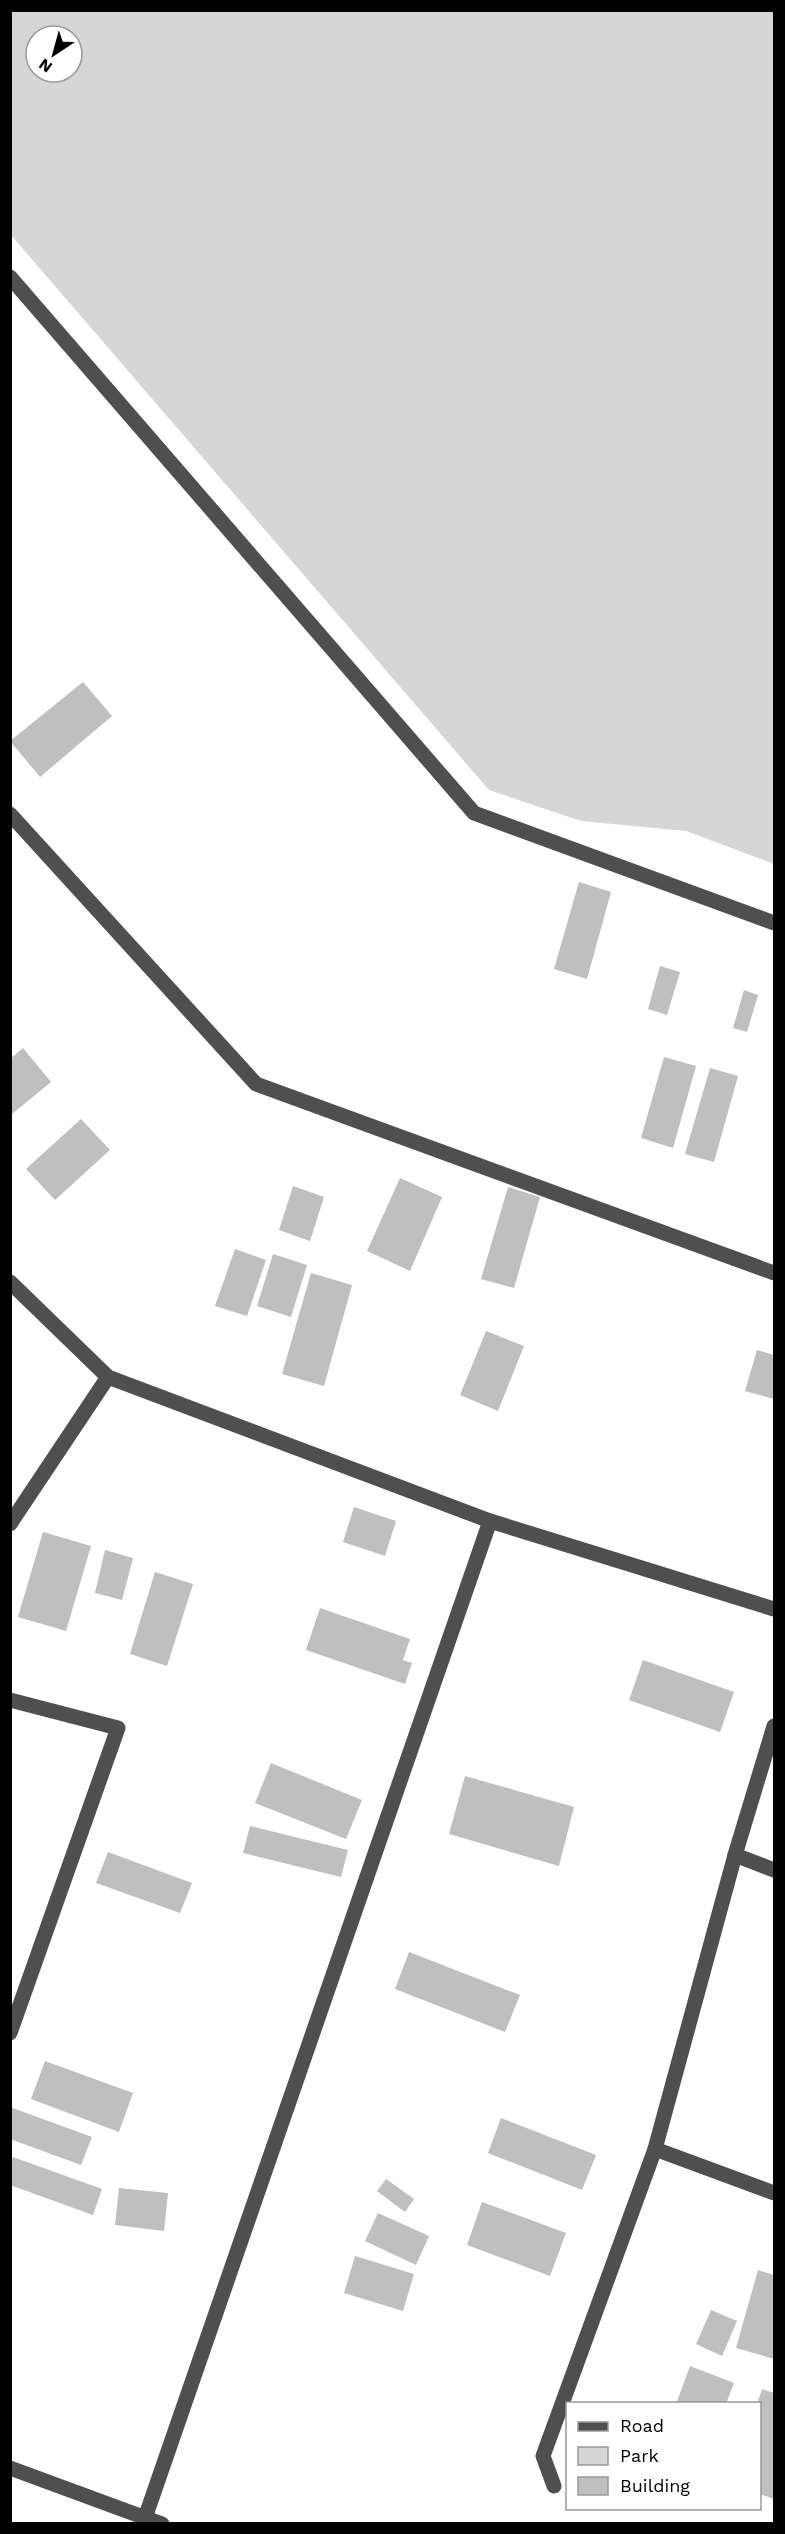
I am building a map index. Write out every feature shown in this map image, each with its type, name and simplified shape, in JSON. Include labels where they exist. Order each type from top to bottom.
[{"type":"street","points":[[10,277],[474,813],[774,923]]},
{"type":"street","points":[[10,814],[256,1084],[774,1273]]},
{"type":"street","points":[[10,1282],[108,1377],[490,1521],[774,1609]]},
{"type":"street","points":[[10,1524],[108,1377]]},
{"type":"street","points":[[145,2518],[490,1521]]},
{"type":"street","points":[[10,1700],[118,1728],[10,2032]]},
{"type":"street","points":[[554,2486],[543,2456],[655,2149],[735,1855],[774,1726]]},
{"type":"street","points":[[735,1855],[774,1870]]},
{"type":"street","points":[[655,2149],[774,2193]]},
{"type":"street","points":[[10,2468],[162,2523]]},
{"type":"green space","points":[[10,11],[774,11],[774,864],[686,831],[581,821],[489,790],[11,235]]},
{"type":"building","points":[[83,682],[112,716],[40,777],[10,741]]},
{"type":"building","points":[[579,882],[611,892],[587,979],[554,969]]},
{"type":"building","points":[[660,966],[680,972],[667,1015],[648,1009]]},
{"type":"building","points":[[744,990],[758,995],[747,1032],[733,1028]]},
{"type":"building","points":[[23,1048],[51,1082],[12,1114],[10,1111],[10,1059]]},
{"type":"building","points":[[664,1057],[696,1066],[673,1148],[641,1138]]},
{"type":"building","points":[[710,1068],[738,1076],[714,1162],[685,1154]]},
{"type":"building","points":[[81,1119],[110,1150],[55,1200],[26,1169]]},
{"type":"building","points":[[400,1178],[442,1197],[410,1271],[367,1251]]},
{"type":"building","points":[[293,1186],[324,1197],[310,1241],[279,1230]]},
{"type":"building","points":[[508,1187],[540,1197],[514,1288],[481,1279]]},
{"type":"building","points":[[235,1249],[266,1260],[247,1316],[215,1306]]},
{"type":"building","points":[[273,1254],[307,1265],[291,1317],[257,1306]]},
{"type":"building","points":[[311,1273],[352,1285],[324,1386],[282,1374]]},
{"type":"building","points":[[486,1331],[524,1346],[498,1411],[460,1395]]},
{"type":"building","points":[[757,1350],[774,1355],[774,1399],[745,1391]]},
{"type":"building","points":[[354,1507],[396,1521],[385,1556],[343,1542]]},
{"type":"building","points":[[43,1532],[91,1546],[66,1631],[18,1617]]},
{"type":"building","points":[[105,1550],[133,1558],[122,1600],[95,1593]]},
{"type":"building","points":[[155,1572],[193,1584],[167,1666],[130,1654]]},
{"type":"building","points":[[320,1608],[410,1639],[403,1660],[412,1663],[405,1684],[306,1650]]},
{"type":"building","points":[[643,1660],[734,1692],[720,1732],[629,1700]]},
{"type":"building","points":[[271,1763],[362,1800],[346,1839],[255,1803]]},
{"type":"building","points":[[465,1776],[574,1807],[559,1866],[449,1834]]},
{"type":"building","points":[[250,1826],[348,1850],[341,1877],[243,1853]]},
{"type":"building","points":[[108,1852],[192,1883],[180,1913],[96,1883]]},
{"type":"building","points":[[409,1952],[520,1995],[505,2032],[395,1989]]},
{"type":"building","points":[[45,2061],[133,2093],[119,2132],[31,2099]]},
{"type":"building","points":[[10,2107],[92,2137],[81,2165],[10,2139]]},
{"type":"building","points":[[501,2118],[596,2155],[582,2190],[488,2153]]},
{"type":"building","points":[[13,2157],[102,2189],[93,2215],[10,2185],[10,2165]]},
{"type":"building","points":[[386,2179],[414,2199],[405,2212],[377,2191]]},
{"type":"building","points":[[119,2188],[168,2193],[164,2231],[115,2225]]},
{"type":"building","points":[[482,2202],[566,2233],[550,2276],[467,2245]]},
{"type":"building","points":[[378,2213],[429,2236],[416,2265],[365,2241]]},
{"type":"building","points":[[355,2256],[414,2274],[403,2311],[344,2293]]},
{"type":"building","points":[[758,2270],[774,2275],[774,2359],[736,2348]]},
{"type":"building","points":[[711,2310],[737,2321],[722,2356],[696,2344]]},
{"type":"building","points":[[690,2366],[734,2383],[727,2402],[677,2402]]},
{"type":"building","points":[[762,2389],[774,2393],[774,2499],[761,2494],[761,2402],[758,2402]]}]
